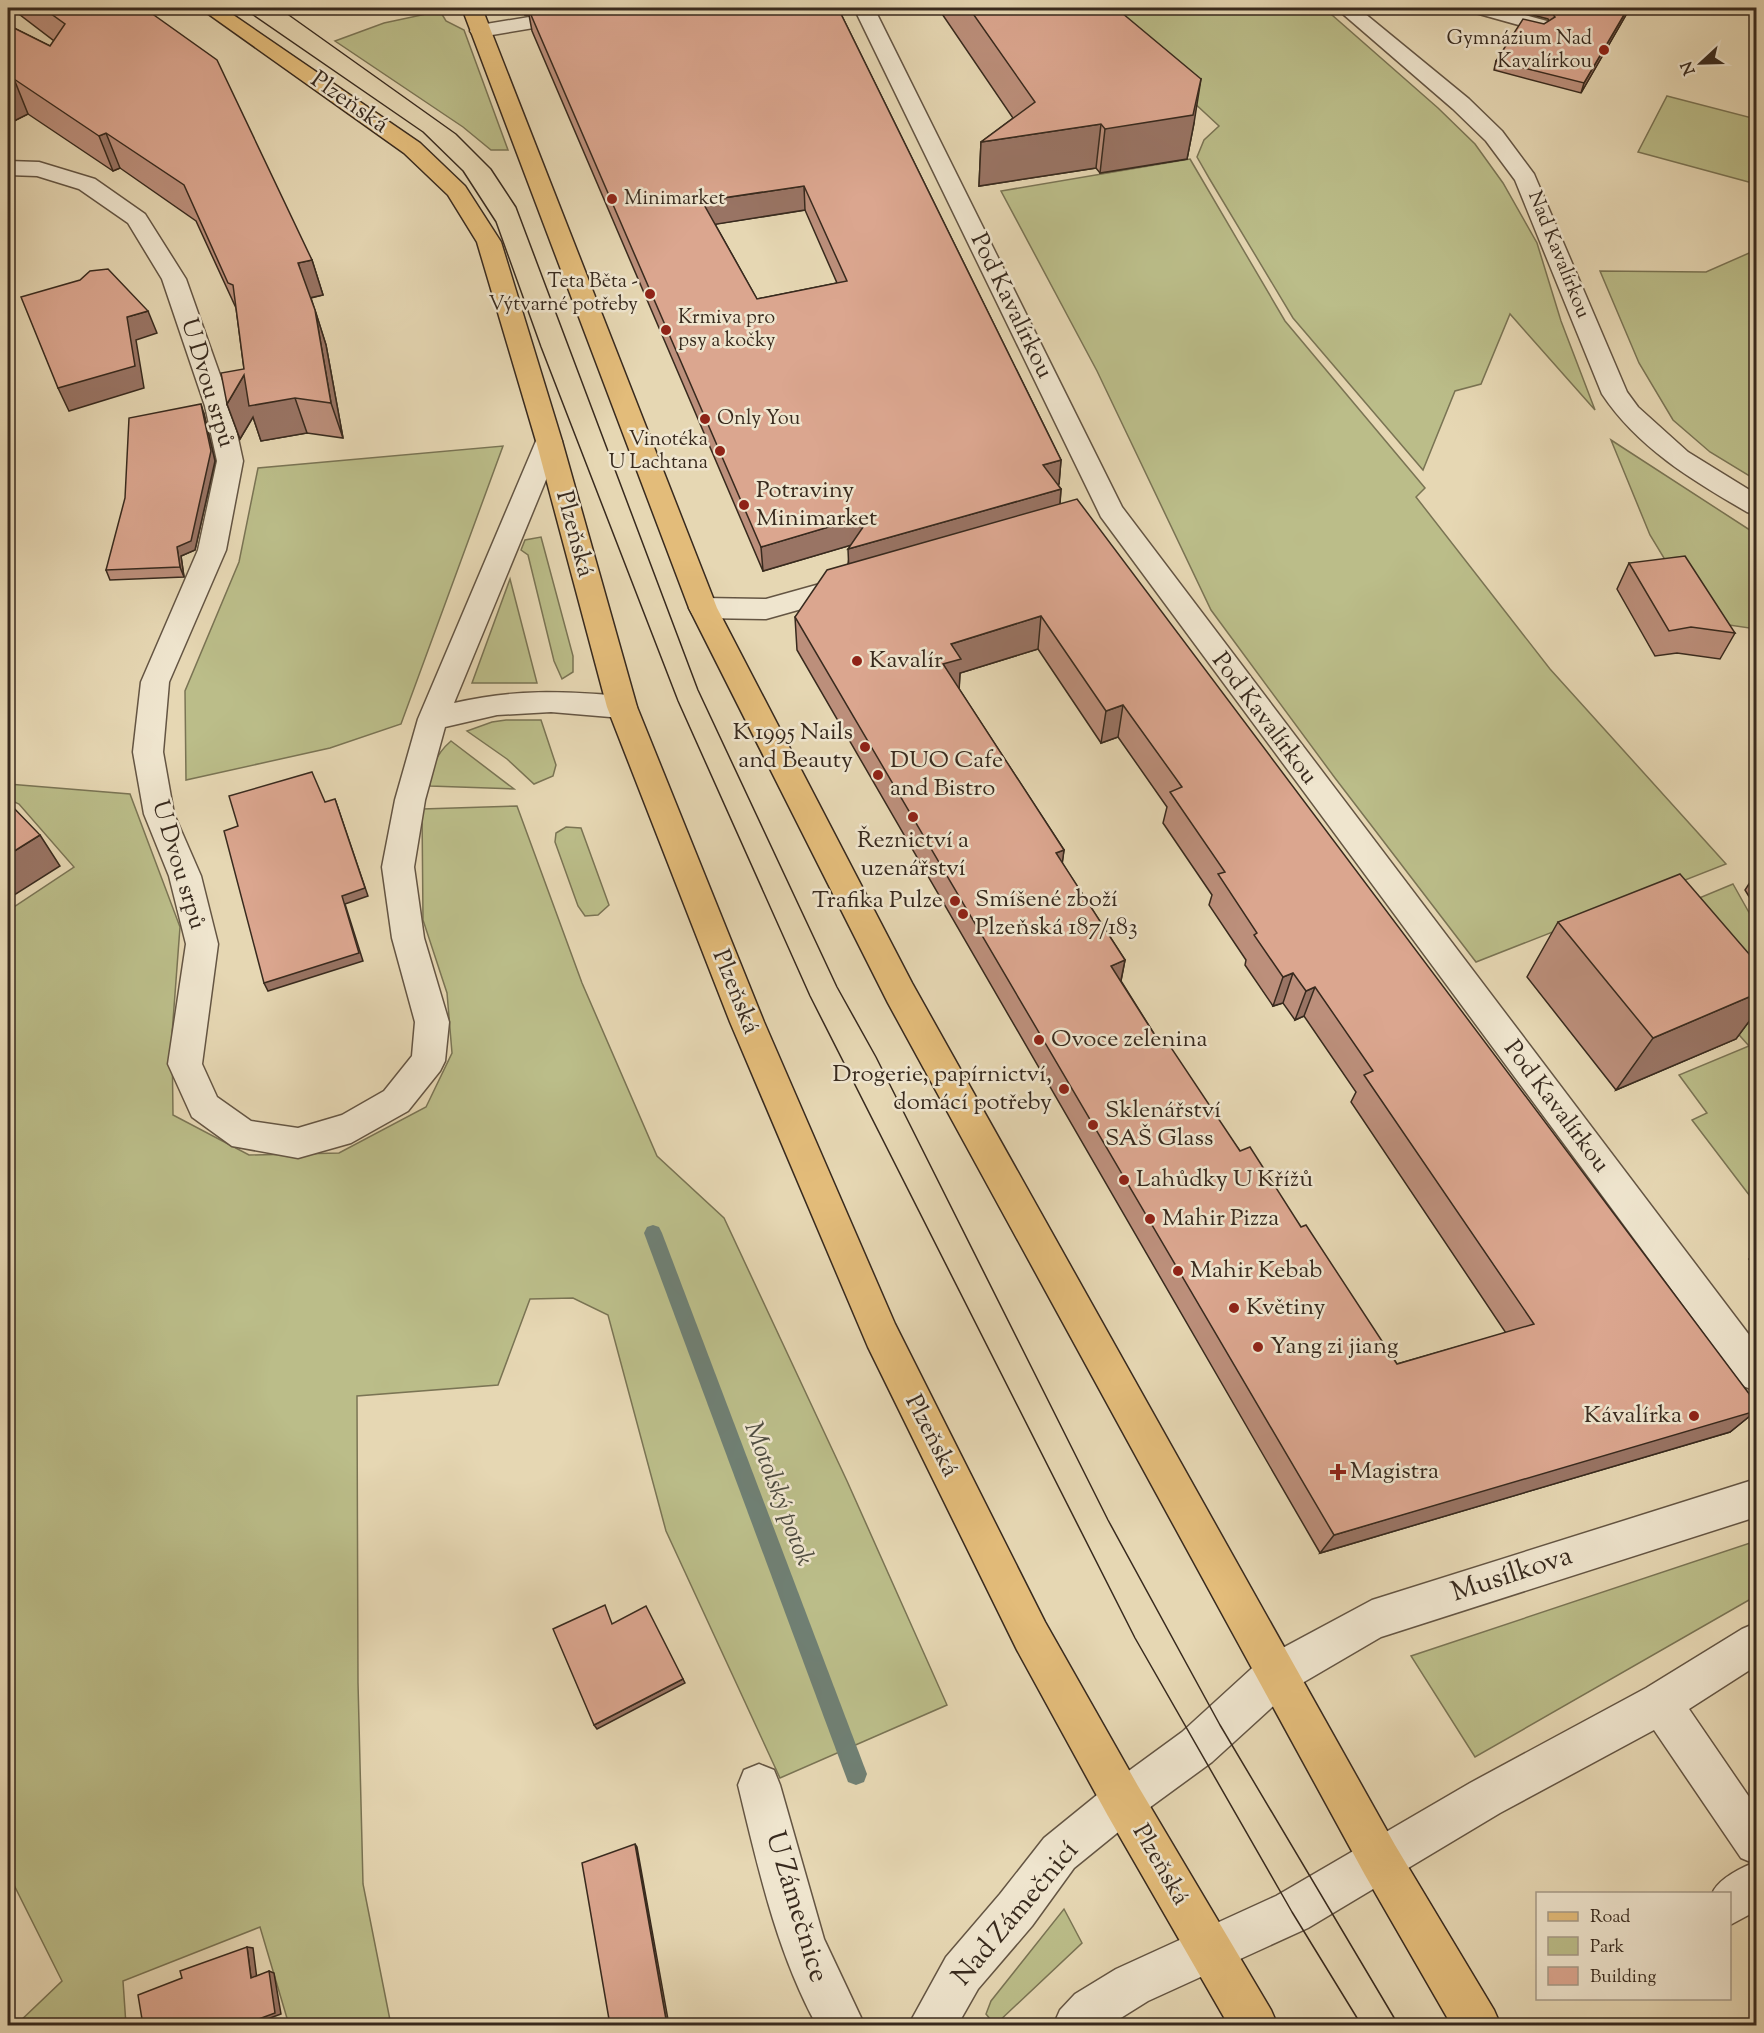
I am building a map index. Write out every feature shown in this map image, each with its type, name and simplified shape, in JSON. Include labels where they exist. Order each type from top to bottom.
[{"type":"main road","name":"Plzeňská","points":[[210,8],[332,90],[412,148],[457,191],[489,242],[549,441],[622,707],[747,1022],[880,1335],[1031,1636],[1123,1801],[1255,2025]]},
{"type":"main road","points":[[472,8],[703,608],[900,993],[1380,1860],[1478,2025]]},
{"type":"street","points":[[480,31],[618,8]]},
{"type":"street","name":"Pod Kavalírkou","points":[[864,8],[1100,513],[1451,968],[1756,1373]]},
{"type":"street","name":"Nad Kavalírkou","points":[[1346,8],[1486,128],[1526,179],[1615,394],[1633,420],[1671,454],[1756,506]]},
{"type":"street","points":[[1479,8],[1540,25]]},
{"type":"street","name":"U Dvou srpů","points":[[8,168],[39,169],[87,184],[137,219],[174,279],[218,406],[230,461],[214,538],[156,682],[148,752],[159,814],[185,876],[202,944],[185,1064],[204,1107],[244,1135],[298,1143],[351,1128],[396,1101],[428,1061],[432,1022],[408,938],[398,867],[413,782],[433,719],[499,556],[549,441]]},
{"type":"street","points":[[703,608],[766,609],[879,577]]},
{"type":"street","points":[[433,719],[497,704],[551,701],[622,707]]},
{"type":"street","name":"Musílkova","points":[[1277,1674],[1372,1620],[1756,1498]]},
{"type":"street","points":[[1076,2025],[1091,2010],[1132,1985],[1293,1912],[1485,1798],[1661,1703],[1756,1643]]},
{"type":"street","name":"Nad Zámečnicí","points":[[931,2025],[962,1973],[1016,1910],[1059,1853],[1123,1801],[1197,1747],[1277,1674]]},
{"type":"street","points":[[1661,1703],[1756,1843]]},
{"type":"street","name":"U Zámečnice","points":[[759,1785],[782,1871],[821,1991],[842,2025]]},
{"type":"street","points":[[1731,1902],[1756,1884]]},
{"type":"green space","points":[[1092,8],[1324,8],[1438,108],[1475,144],[1503,183],[1537,243],[1561,321],[1595,410],[1510,314],[1481,384],[1455,391],[1423,470],[1293,318],[1209,178],[1197,157],[1204,140],[1219,126]]},
{"type":"green space","points":[[440,11],[446,21],[464,30],[508,150],[491,150],[463,127],[335,41],[384,23]]},
{"type":"green space","points":[[1667,96],[1756,119],[1756,184],[1638,152]]},
{"type":"green space","points":[[1190,159],[1285,321],[1425,488],[1416,497],[1550,669],[1726,864],[1476,962],[1335,778],[1211,610],[1097,371],[1001,191]]},
{"type":"green space","points":[[1756,250],[1756,480],[1710,452],[1673,420],[1639,363],[1600,271],[1706,272]]},
{"type":"green space","points":[[1611,440],[1756,534],[1756,629],[1702,621],[1650,535]]},
{"type":"green space","points":[[503,446],[401,724],[330,748],[186,780],[185,691],[239,562],[258,468]]},
{"type":"green space","points":[[541,537],[573,656],[573,672],[562,679],[554,661],[528,555],[521,550],[525,540]]},
{"type":"green space","points":[[510,579],[537,683],[472,683]]},
{"type":"green space","points":[[541,720],[556,765],[553,776],[534,784],[507,759],[467,731],[492,722]]},
{"type":"green space","points":[[451,741],[514,789],[430,786],[435,761]]},
{"type":"green space","points":[[8,784],[130,794],[180,927],[172,1034],[173,1115],[249,1155],[339,1153],[426,1107],[452,1053],[447,993],[423,920],[422,809],[517,806],[582,983],[657,1156],[724,1218],[847,1481],[947,1705],[780,1778],[666,1531],[608,1315],[573,1298],[530,1299],[498,1385],[357,1396],[358,1683],[363,1884],[391,2025],[289,2025],[260,1927],[123,1981],[126,2025],[16,2025],[62,1981],[8,1873],[8,911],[74,867],[19,804],[8,799]]},
{"type":"green space","points":[[566,827],[581,828],[609,905],[598,915],[585,916],[578,906],[555,842],[556,833]]},
{"type":"green space","points":[[1733,884],[1756,925],[1756,1204],[1692,1120],[1707,1113],[1679,1075],[1749,1046],[1639,923]]},
{"type":"green space","points":[[1756,1541],[1756,1596],[1475,1757],[1411,1656]]},
{"type":"green space","points":[[1064,1909],[1082,1943],[995,2025],[986,2014],[991,2001]]},
{"type":"building","points":[[43,8],[144,8],[217,60],[312,260],[298,263],[315,310],[331,403],[295,398],[249,406],[244,375],[227,404],[221,373],[244,369],[233,285],[228,283],[184,185],[106,133],[99,136],[14,79],[8,82],[8,25],[50,46],[65,24]]},
{"type":"building","points":[[528,8],[838,8],[1061,460],[1043,465],[1061,489],[848,549],[872,514],[761,547]],"holes":[[[804,186],[847,281],[757,299],[702,201]]]},
{"type":"building","points":[[969,8],[1116,8],[1201,79],[1193,115],[1105,129],[1101,124],[981,142],[1035,102]]},
{"type":"building","points":[[1543,8],[1628,8],[1584,83],[1496,61],[1523,19],[1544,24],[1555,17],[1550,10]]},
{"type":"building","points":[[108,269],[148,311],[127,317],[135,366],[58,388],[21,297],[80,280],[90,271]]},
{"type":"building","points":[[201,404],[211,451],[191,541],[177,547],[180,567],[106,570],[125,498],[129,418]]},
{"type":"building","points":[[1077,499],[1756,1403],[1754,1409],[1756,1411],[1334,1535],[795,617],[827,570]],"holes":[[[1041,616],[1106,711],[1123,705],[1182,787],[1170,792],[1225,872],[1218,874],[1257,933],[1254,935],[1283,977],[1293,973],[1306,991],[1315,987],[1373,1071],[1364,1075],[1534,1324],[1397,1364],[1306,1225],[1301,1227],[1250,1147],[1240,1151],[1170,1046],[1163,1048],[1111,966],[1125,960],[1056,853],[1064,850],[943,664],[961,659],[951,644]]]},
{"type":"building","points":[[1685,556],[1735,633],[1691,627],[1669,631],[1629,563]]},
{"type":"building","points":[[312,772],[325,802],[335,799],[365,888],[342,896],[359,953],[264,983],[224,831],[238,826],[229,796]]},
{"type":"building","points":[[8,802],[40,835],[8,855]]},
{"type":"building","points":[[1680,874],[1756,962],[1756,994],[1653,1038],[1558,922]]},
{"type":"building","points":[[605,1605],[612,1624],[646,1606],[683,1679],[594,1725],[553,1629]]},
{"type":"building","points":[[635,1844],[667,2025],[610,2025],[582,1863]]},
{"type":"building","points":[[247,1947],[251,1978],[269,1971],[275,2013],[256,2020],[257,2025],[143,2025],[138,1995],[182,1978],[180,1971]]},
{"type":"waterway","name":"Motolský potok","points":[[653,1233],[856,1774]]},
{"type":"tram line","points":[[243,8],[423,132],[463,171],[496,222],[541,347],[678,701],[810,996],[1135,1638],[1292,1912],[1362,2026]]},
{"type":"tram line","points":[[279,8],[456,134],[491,169],[516,207],[698,690],[837,987],[876,1057],[1108,1520],[1220,1725],[1399,2026]]},
{"type":"place","name":"Gymnázium Nad Kavalírkou","points":[[1604,50]]},
{"type":"place","name":"Minimarket","points":[[612,199]]},
{"type":"place","name":"Teta Běta - Výtvarné potřeby","points":[[650,294]]},
{"type":"place","name":"Krmiva pro psy a kočky","points":[[666,330]]},
{"type":"place","name":"Only You","points":[[705,419]]},
{"type":"place","name":"Vinotéka U Lachtana","points":[[720,451]]},
{"type":"place","name":"Potraviny Minimarket","points":[[744,505]]},
{"type":"place","name":"Kavalír","points":[[857,661]]},
{"type":"place","name":"K 1995 Nails and Beauty","points":[[865,747]]},
{"type":"place","name":"DUO Cafe and Bistro","points":[[878,775]]},
{"type":"place","name":"Řeznictví a uzenářství","points":[[913,817]]},
{"type":"place","name":"Trafika Pulze","points":[[955,901]]},
{"type":"place","name":"Smíšené zboží Plzeňská 187/183","points":[[963,914]]},
{"type":"place","name":"Ovoce zelenina","points":[[1039,1040]]},
{"type":"place","name":"Drogerie, papírnictví, domácí potřeby","points":[[1064,1089]]},
{"type":"place","name":"Sklenářství SAŠ Glass","points":[[1093,1125]]},
{"type":"place","name":"Lahůdky U Křížů","points":[[1124,1180]]},
{"type":"place","name":"Mahir Pizza","points":[[1150,1219]]},
{"type":"place","name":"Mahir Kebab","points":[[1178,1271]]},
{"type":"place","name":"Květiny","points":[[1234,1308]]},
{"type":"place","name":"Yang zi jiang","points":[[1258,1347]]},
{"type":"place","name":"Kávalírka","points":[[1694,1416]]},
{"type":"place","name":"Magistra","points":[[1338,1472]]}]
